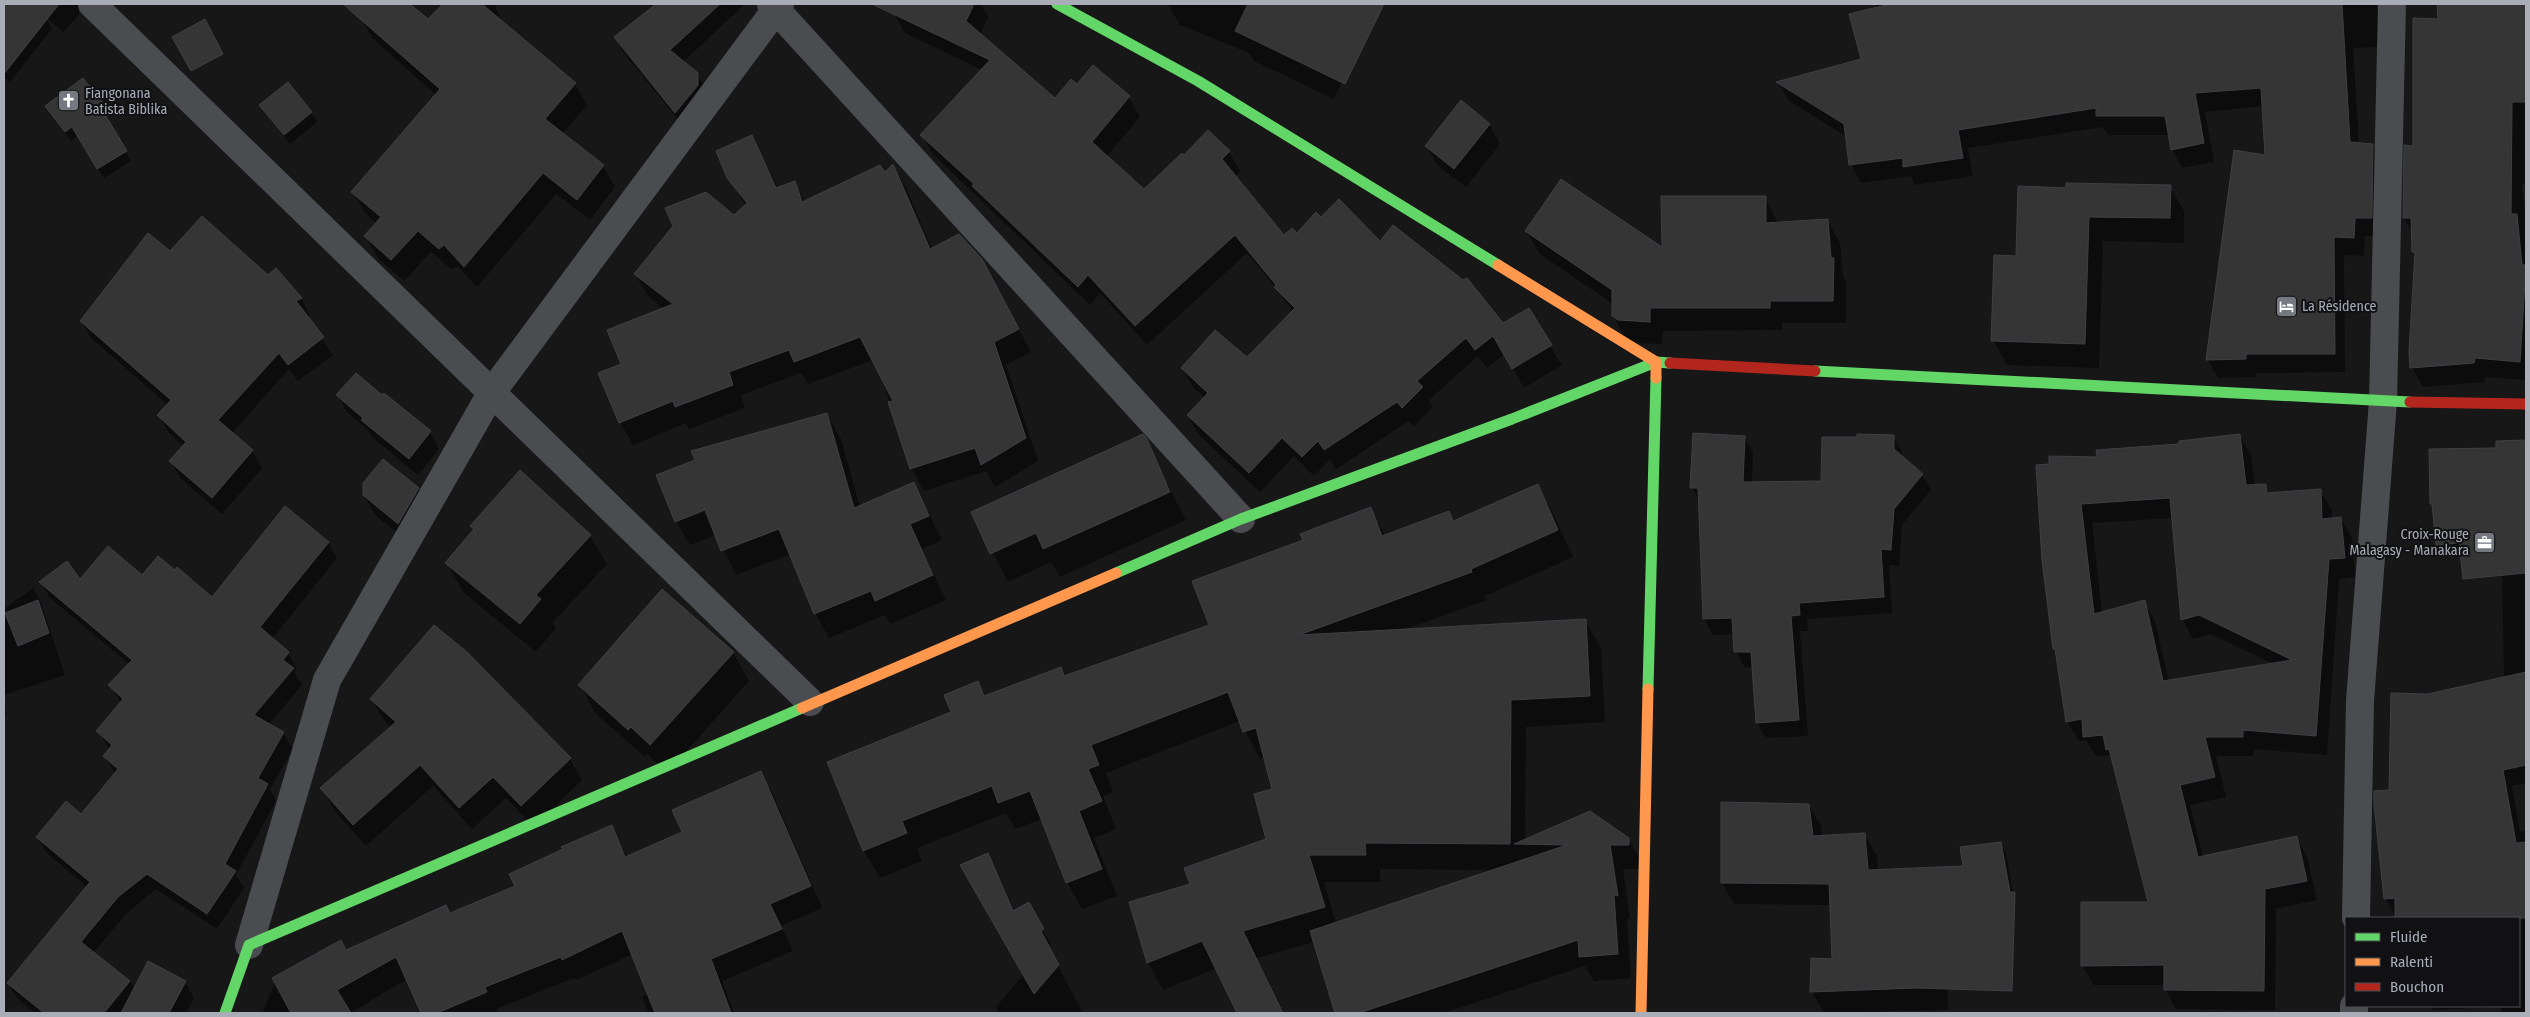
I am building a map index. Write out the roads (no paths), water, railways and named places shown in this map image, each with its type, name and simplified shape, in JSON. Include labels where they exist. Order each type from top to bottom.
[{"type":"street","points":[[92,4],[810,702]]},
{"type":"street","points":[[1057,4],[1198,82],[1656,362]]},
{"type":"street","points":[[2356,917],[2360,701],[2383,401],[2392,4]]},
{"type":"street","points":[[225,1013],[249,945],[327,680],[492,392],[776,6],[1241,518]]},
{"type":"street","points":[[249,945],[1241,518],[1512,419],[1656,362],[2383,401],[2526,404]]},
{"type":"street","points":[[1641,1013],[1656,362]]},
{"type":"place","name":"Fiangonana Batista Biblika","points":[[69,101]]},
{"type":"place","name":"La Résidence","points":[[2286,306]]},
{"type":"place","name":"Croix-Rouge Malagasy - Manakara","points":[[2485,542]]}]
